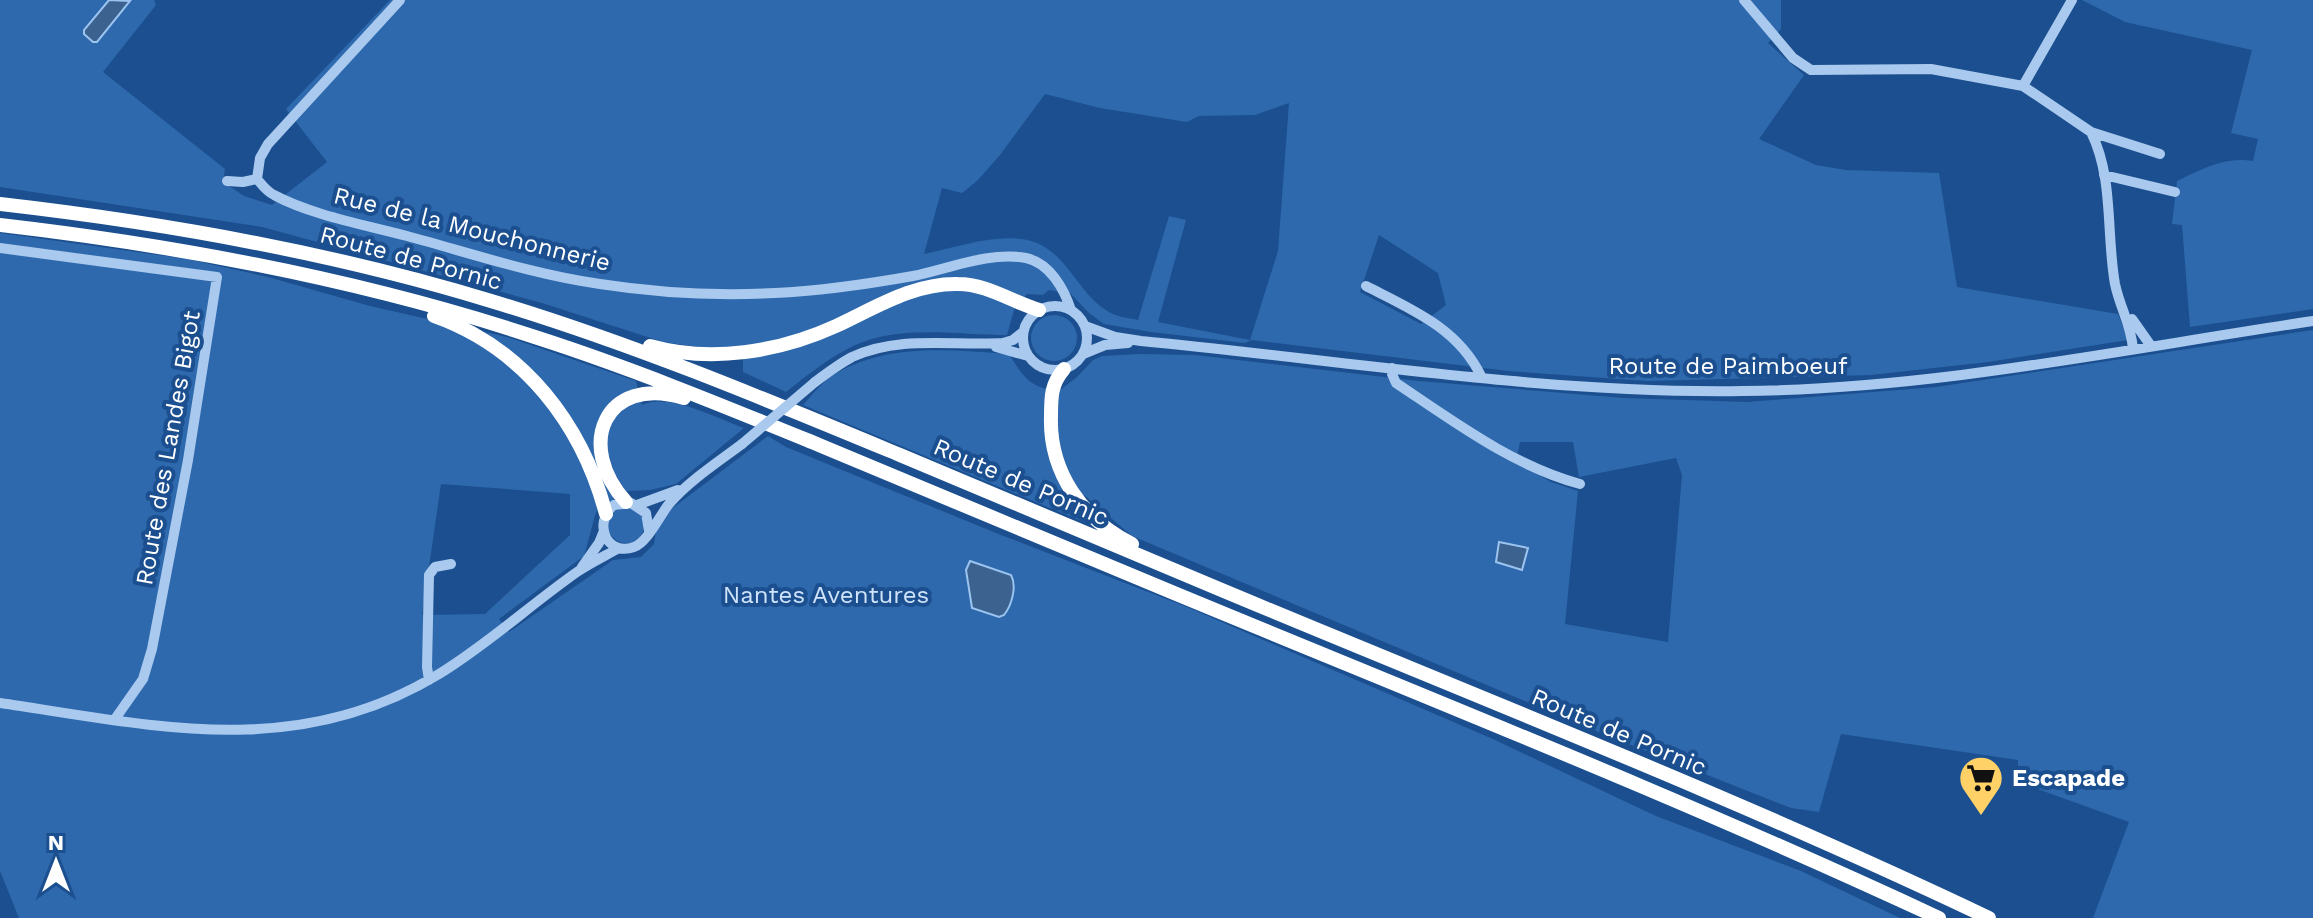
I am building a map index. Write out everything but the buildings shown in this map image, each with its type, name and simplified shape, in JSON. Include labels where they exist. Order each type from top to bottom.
[{"type":"highway","name":"Route de Pornic","points":[[0,204],[160,224],[319,256],[490,300],[609,339],[799,413],[1786,826],[1989,918]]},
{"type":"highway","name":"Route de Pornic","points":[[0,225],[199,253],[304,274],[535,336],[659,380],[1692,809],[1939,918]]},
{"type":"highway","points":[[609,339],[629,339],[677,352],[737,353],[764,349],[817,334],[908,293],[957,284],[980,287],[1045,308]]},
{"type":"highway","points":[[411,301],[424,312],[473,333],[502,353],[545,391],[582,445],[599,486],[606,514]]},
{"type":"highway","points":[[1064,369],[1053,386],[1050,423],[1062,477],[1080,504],[1094,518],[1123,539],[1150,552],[1165,566]]},
{"type":"highway","points":[[631,503],[612,486],[603,465],[601,436],[610,413],[627,399],[647,392],[660,393],[734,417],[755,419]]},
{"type":"street","points":[[227,181],[257,179],[260,158],[268,144],[400,0]]},
{"type":"street","points":[[1744,0],[1793,58],[1811,70],[1931,69],[2023,86],[2091,132],[2160,154]]},
{"type":"street","points":[[2023,86],[2072,0]]},
{"type":"street","points":[[2091,132],[2104,175],[2115,281],[2131,330],[2133,349]]},
{"type":"street","points":[[2104,175],[2175,192]]},
{"type":"street","name":"Rue de la Mouchonnerie","points":[[257,179],[273,195],[326,214],[597,284],[711,294],[776,293],[837,288],[913,276],[994,258],[1015,257],[1037,261],[1054,277]]},
{"type":"street","name":"Route des Landes Bigot","points":[[0,248],[217,277],[188,460],[152,649],[143,679],[115,719]]},
{"type":"street","points":[[1028,356],[1023,345],[1023,332],[1029,319],[1045,308],[1058,291],[1054,277]]},
{"type":"street","points":[[981,344],[1028,356],[1042,368],[1064,369],[1075,363],[1087,343],[1085,326],[1071,310],[1062,286],[1054,277]]},
{"type":"street","points":[[1366,286],[1447,331],[1473,360],[1481,376]]},
{"type":"street","points":[[1045,308],[1071,310]]},
{"type":"street","points":[[2123,308],[2151,346]]},
{"type":"street","name":"Route de Paimboeuf","points":[[1085,326],[1115,337],[1141,341],[1392,368],[1618,389],[1771,390],[1943,377],[2313,321]]},
{"type":"street","points":[[0,703],[223,731],[316,724],[356,713],[429,680],[469,654],[579,571],[619,548],[638,546],[671,501],[688,486],[815,382],[852,358],[888,346],[981,344],[1013,340],[1023,332]]},
{"type":"street","name":"Route de Paimboeuf","points":[[1083,354],[1105,345],[1141,341]]},
{"type":"street","points":[[1392,368],[1396,383],[1477,436],[1549,475],[1580,484]]},
{"type":"street","points":[[579,571],[599,543],[606,514],[614,505],[688,486]]},
{"type":"street","points":[[631,503],[646,513],[649,531]]},
{"type":"street","points":[[604,531],[608,540],[619,548]]},
{"type":"street","points":[[429,680],[429,575],[435,567],[451,564]]},
{"type":"green space","points":[[0,0],[109,0],[84,31],[84,35],[94,42],[130,0],[154,0],[156,5],[103,72],[225,169],[223,182],[244,196],[272,205],[327,162],[286,109],[390,0],[1781,0],[1781,29],[1768,43],[1804,75],[1759,139],[1816,165],[1846,170],[1939,173],[1957,287],[2118,314],[2128,340],[1988,362],[1871,375],[1647,381],[1508,371],[1251,340],[1245,343],[1151,332],[1104,324],[1071,294],[1049,290],[1043,295],[1027,294],[1014,310],[1007,335],[909,333],[871,339],[835,356],[786,392],[743,372],[743,347],[712,349],[663,342],[542,303],[262,227],[0,187]],"holes":[[[1045,94],[1100,108],[1187,122],[1199,116],[1255,115],[1289,103],[1278,251],[1250,340],[1158,322],[1186,220],[1169,216],[1138,320],[1112,314],[1097,304],[1060,259],[1036,243],[1021,239],[997,239],[924,254],[942,188],[962,193],[977,181]],[[1379,235],[1438,273],[1446,305],[1421,324],[1360,292]]]},
{"type":"green space","points":[[2082,0],[2313,0],[2313,309],[2190,327],[2182,225],[2172,224],[2177,181],[2223,162],[2253,161],[2258,139],[2231,133],[2252,50],[2125,22]]},
{"type":"green space","name":"Nantes Aventures","points":[[0,233],[187,259],[507,337],[636,381],[642,405],[653,402],[679,404],[744,428],[676,484],[627,491],[596,512],[584,556],[499,619],[509,632],[613,560],[641,557],[654,544],[658,519],[768,436],[786,447],[1001,535],[1187,607],[1495,740],[1656,816],[1801,871],[1900,918],[19,918],[0,871]],"holes":[[[441,484],[570,494],[570,535],[485,614],[422,615]]]},
{"type":"green space","points":[[1054,315],[1070,322],[1077,338],[1070,354],[1054,361],[1038,354],[1031,338],[1038,322]]},
{"type":"green space","points":[[2313,330],[2313,918],[2093,918],[2129,822],[2018,782],[2018,760],[1841,734],[1819,812],[1791,808],[1606,735],[1132,536],[1084,495],[1073,507],[1086,523],[803,405],[829,378],[850,366],[871,358],[939,350],[1009,354],[1034,384],[1059,391],[1093,360],[1102,356],[1140,354],[1195,355],[1419,381],[1624,398],[1747,402],[1936,387]],"holes":[[[1520,442],[1573,442],[1579,477],[1676,458],[1682,475],[1668,642],[1565,624],[1578,491],[1551,482],[1516,462]]]},
{"type":"green space","points":[[626,507],[638,513],[644,525],[638,537],[626,543],[614,537],[608,525],[614,513]]},
{"type":"shaded area","points":[[109,0],[130,1],[97,42],[93,42],[84,30]]},
{"type":"shaded area","points":[[1499,542],[1528,548],[1522,570],[1496,562]]},
{"type":"shaded area","points":[[970,561],[1011,575],[1013,595],[1004,615],[999,617],[972,608],[966,570]]},
{"type":"place","name":"Escapade","points":[[1981,817]]}]
